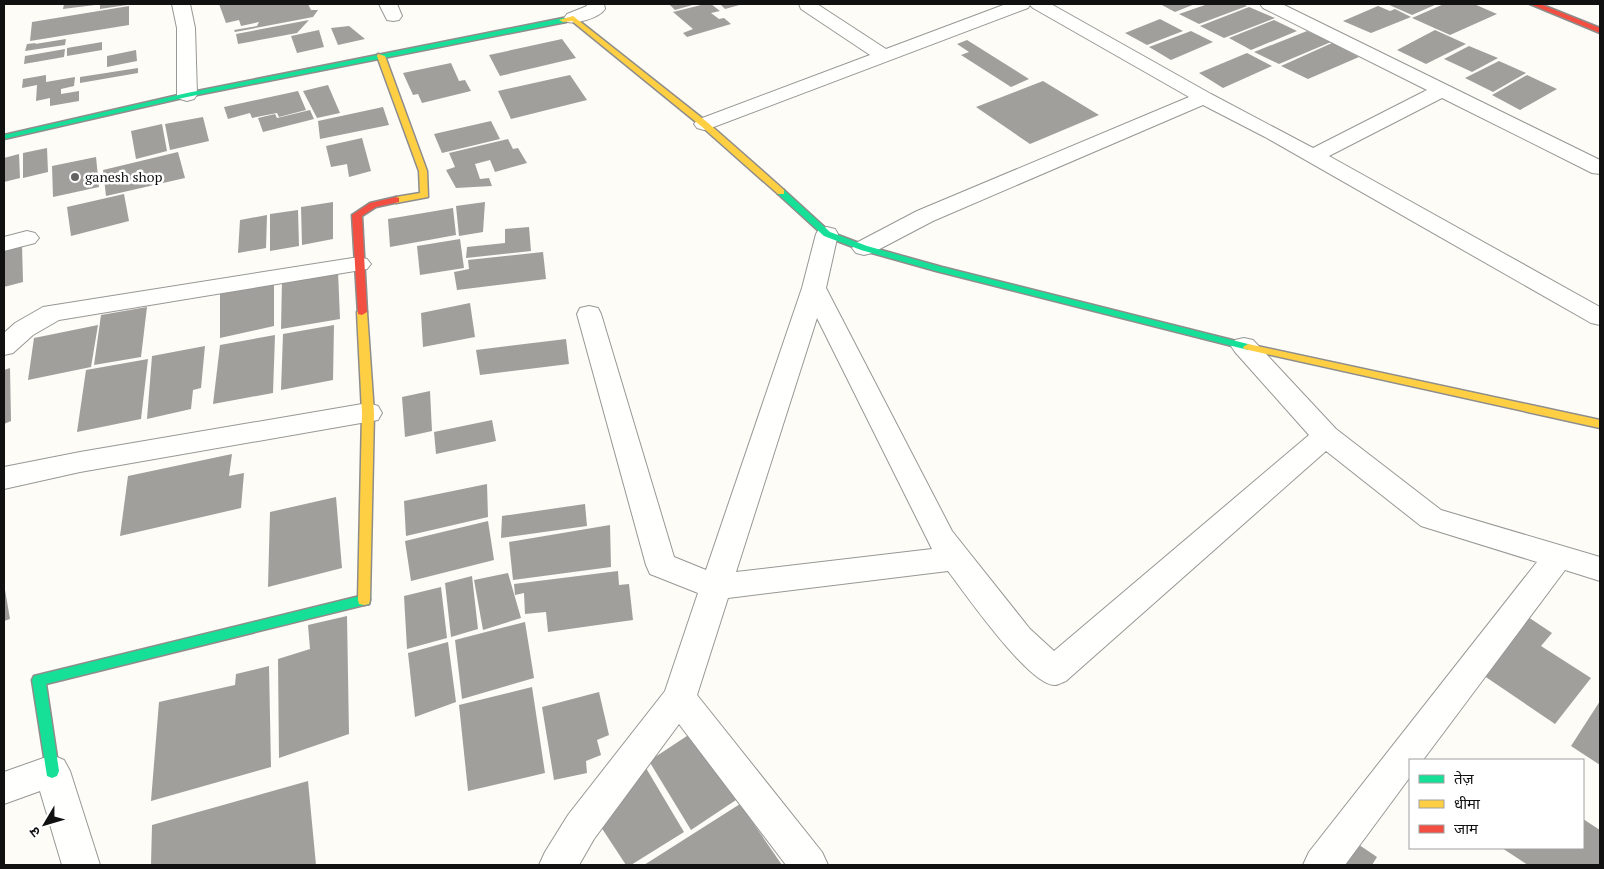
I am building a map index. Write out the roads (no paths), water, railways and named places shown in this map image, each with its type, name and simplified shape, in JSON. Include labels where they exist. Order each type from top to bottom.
[{"type":"street","points":[[181,4],[186,28],[187,96]]},
{"type":"street","points":[[4,137],[187,96],[573,18],[596,9],[595,4]]},
{"type":"street","points":[[704,124],[1022,4]]},
{"type":"street","points":[[1039,4],[1204,98],[1313,156],[1600,317]]},
{"type":"street","points":[[1269,4],[1600,168]]},
{"type":"street","points":[[1534,4],[1600,31]]},
{"type":"street","points":[[807,5],[884,56]]},
{"type":"street","points":[[573,18],[704,124],[827,234],[864,248],[1244,346],[1600,424]]},
{"type":"street","points":[[81,865],[52,771],[39,680],[365,600],[368,413],[357,215],[373,205],[425,195],[422,171],[381,56]]},
{"type":"street","points":[[1313,156],[1442,90]]},
{"type":"street","points":[[864,248],[926,216],[1204,98]]},
{"type":"street","points":[[558,865],[581,827],[678,698],[814,288],[827,234]]},
{"type":"street","points":[[4,244],[27,238]]},
{"type":"street","points":[[4,347],[24,329],[52,313],[359,264]]},
{"type":"street","points":[[814,288],[941,539],[1019,639],[1054,672],[1326,436]]},
{"type":"street","points":[[589,314],[660,565],[715,587],[956,558]]},
{"type":"street","points":[[1244,346],[1326,436],[1430,518],[1600,569]]},
{"type":"street","points":[[4,478],[80,462],[368,413]]},
{"type":"street","points":[[1322,865],[1558,557]]},
{"type":"street","points":[[678,698],[809,865]]},
{"type":"street","points":[[4,788],[52,771]]},
{"type":"place","name":"ganesh shop","points":[[75,177]]}]
